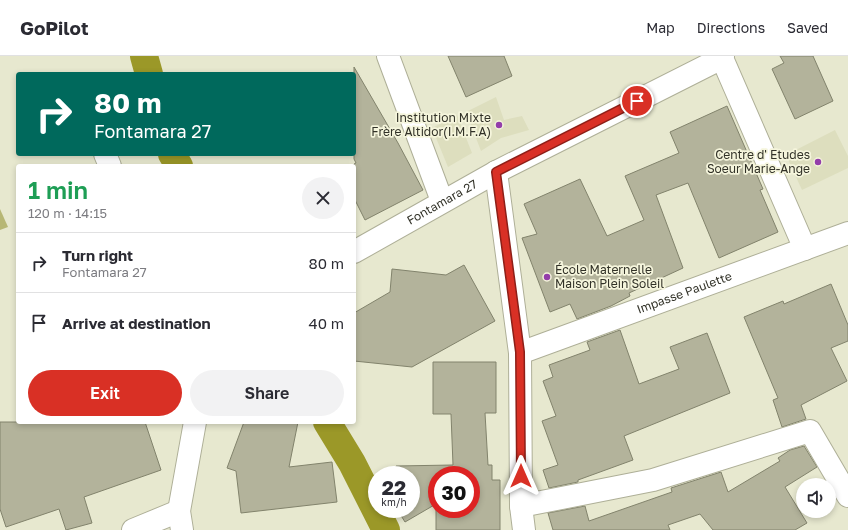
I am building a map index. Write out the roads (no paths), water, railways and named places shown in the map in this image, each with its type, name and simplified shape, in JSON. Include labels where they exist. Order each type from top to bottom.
[{"type":"street","points":[[388,56],[442,201]]},
{"type":"street","points":[[722,57],[806,249]]},
{"type":"street","name":"Fontamara 27","points":[[356,251],[442,201],[496,172],[722,57]]},
{"type":"street","points":[[496,172],[520,352],[521,506],[524,530]]},
{"type":"street","name":"Impasse Paulette","points":[[520,352],[848,233]]},
{"type":"street","points":[[133,530],[180,521],[195,424]]},
{"type":"street","points":[[521,506],[653,480],[810,431],[848,496]]},
{"type":"waterway","points":[[144,56],[148,72]]},
{"type":"waterway","points":[[173,156],[178,164]]},
{"type":"waterway","points":[[328,424],[352,463],[386,530]]},
{"type":"place","name":"Institution Mixte Frère Altidor(I.M.F.A)","points":[[499,125]]},
{"type":"place","name":"Centre d' Etudes Soeur Marie-Ange","points":[[818,162]]},
{"type":"place","name":"École Maternelle Maison Plein Soleil","points":[[547,277]]}]
